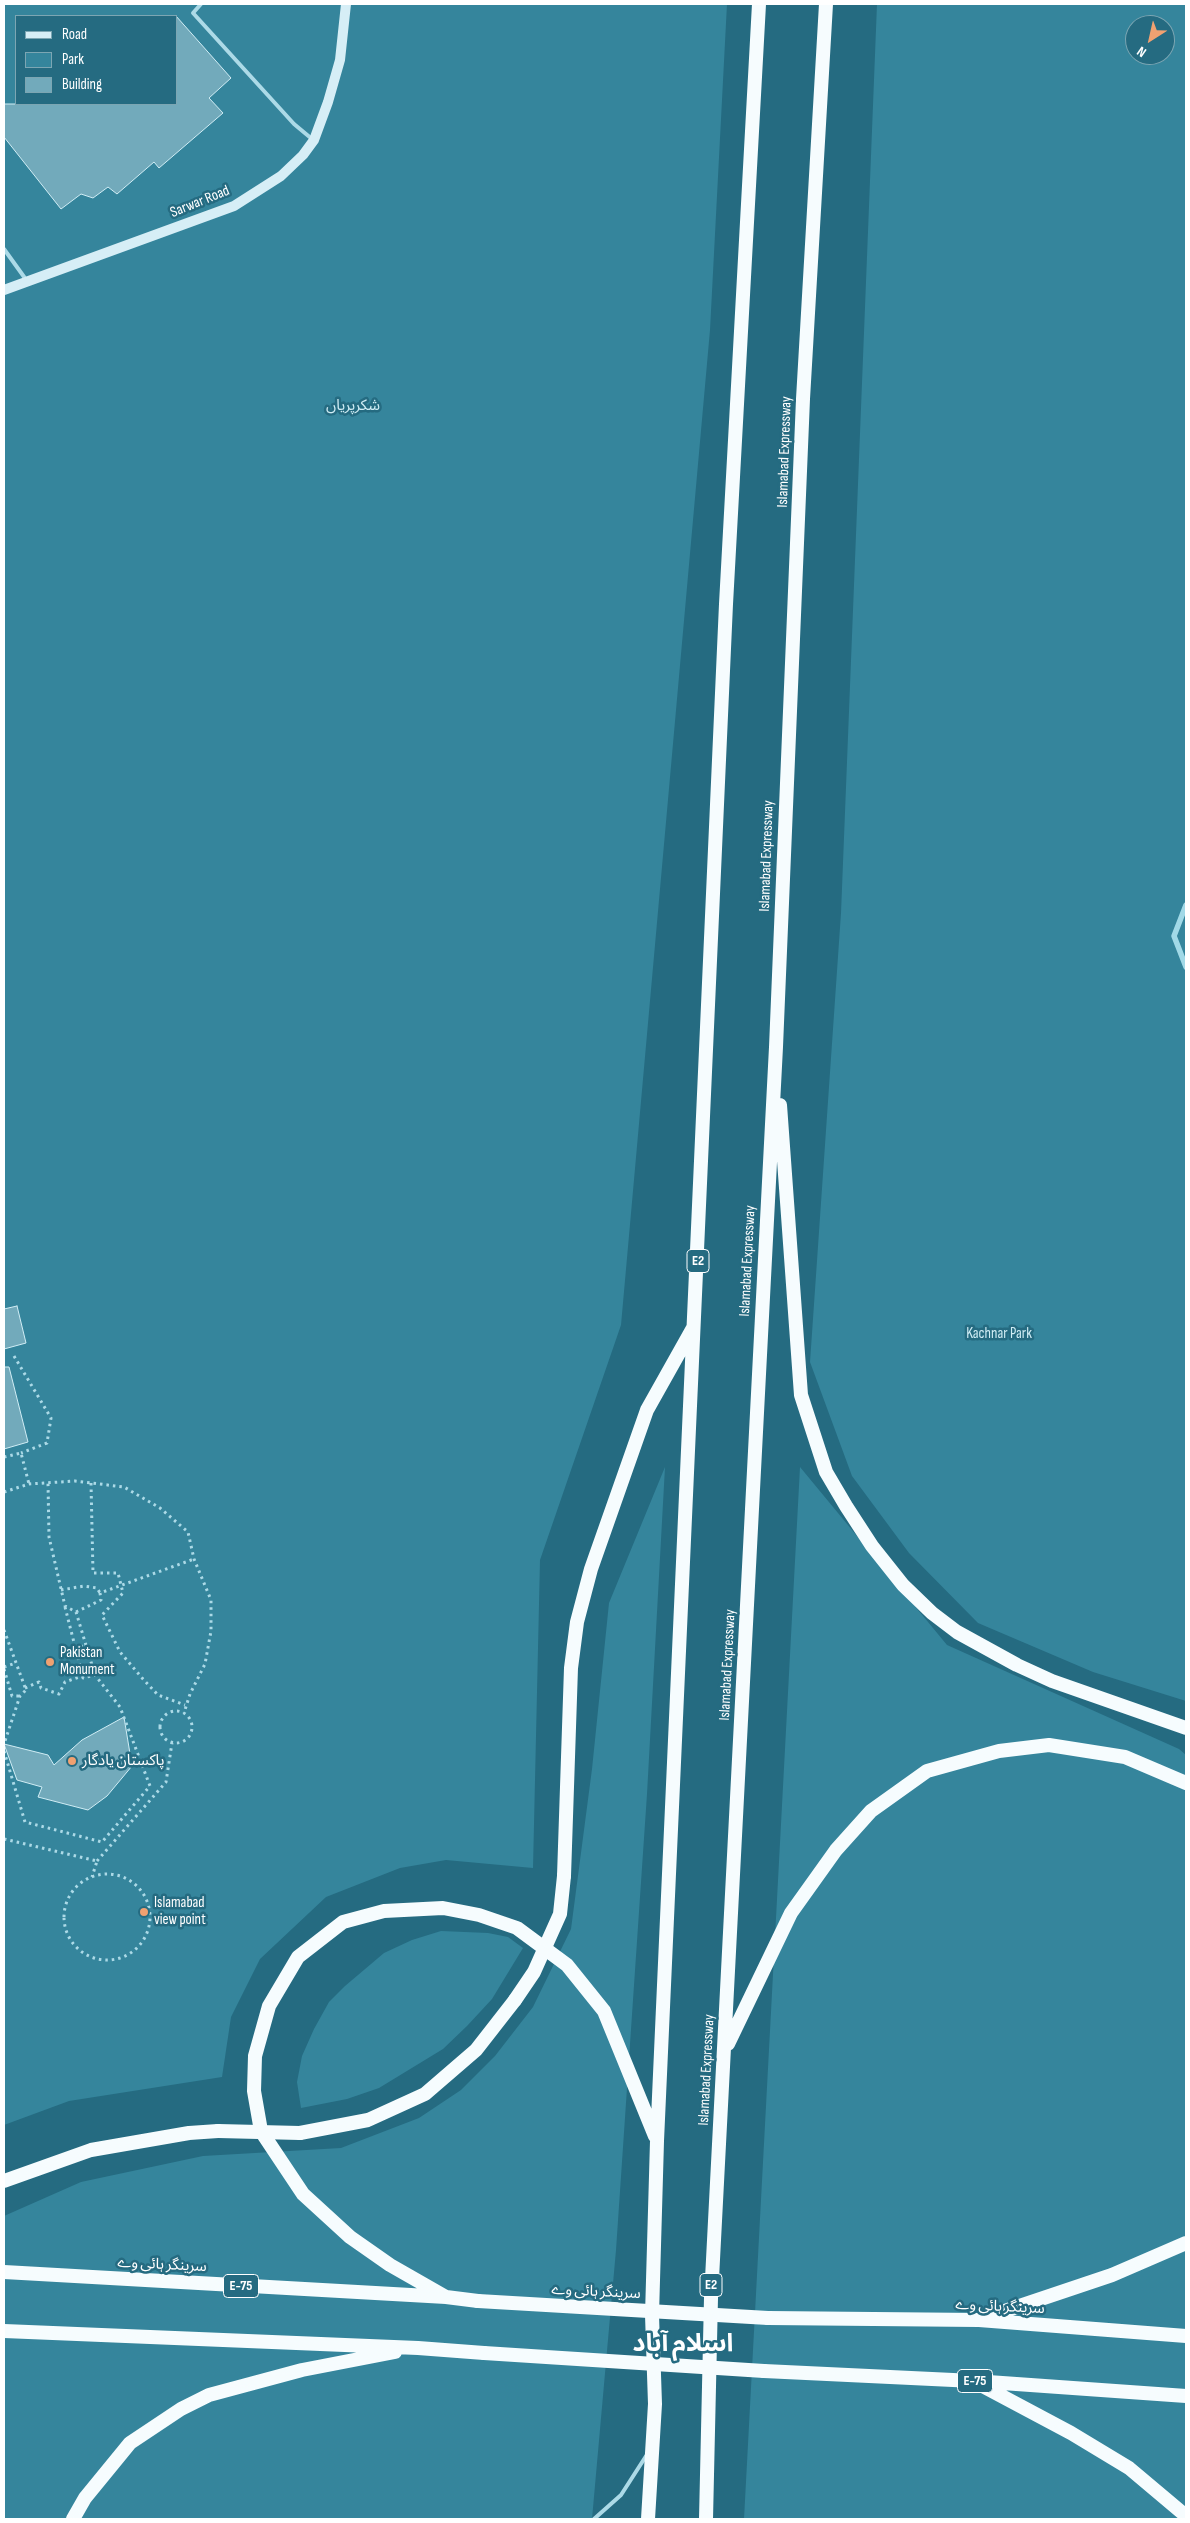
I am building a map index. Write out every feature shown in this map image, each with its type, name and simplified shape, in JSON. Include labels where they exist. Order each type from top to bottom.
[{"type":"highway","name":"E2","points":[[648,2519],[654,2404],[652,2315],[657,2141],[726,604],[759,4]]},
{"type":"highway","name":"Islamabad Expressway","points":[[706,2519],[711,2298],[776,1047],[802,409],[826,4]]},
{"type":"highway","points":[[776,1047],[801,1395],[826,1472],[846,1506],[872,1546],[903,1585],[932,1613],[957,1632],[1009,1661],[1052,1681],[1186,1728]]},
{"type":"highway","points":[[4,2181],[91,2150],[189,2133],[218,2131],[300,2133],[368,2120],[425,2094],[476,2050],[516,2000],[534,1972],[560,1914],[564,1876],[571,1668],[577,1622],[591,1569],[647,1410],[695,1325]]},
{"type":"highway","points":[[724,2052],[791,1913],[824,1866],[871,1811],[927,1771],[998,1751],[1049,1746],[1125,1757],[1186,1783]]},
{"type":"highway","points":[[446,2297],[390,2265],[350,2237],[303,2194],[261,2131],[254,2091],[255,2056],[269,2006],[298,1956],[343,1922],[384,1911],[442,1908],[479,1915],[517,1928],[567,1965],[604,2011],[657,2141]]},
{"type":"highway","points":[[979,2320],[1112,2275],[1186,2243]]},
{"type":"highway","name":"سرینگر ہائی وے","points":[[4,2272],[446,2297],[478,2301],[768,2318],[979,2320],[1186,2336]]},
{"type":"highway","name":"E-75","points":[[4,2331],[418,2348],[764,2371],[974,2381],[1186,2396]]},
{"type":"highway","points":[[73,2519],[85,2498],[130,2443],[180,2409],[209,2395],[302,2370],[418,2348]]},
{"type":"highway","points":[[974,2381],[1071,2433],[1121,2463],[1186,2516]]},
{"type":"main road","name":"Sarwar Road","points":[[4,290],[234,206],[281,176],[303,155],[314,140],[328,102],[340,60],[346,4]]},
{"type":"lane","points":[[201,4],[193,13],[294,124],[314,140]]},
{"type":"lane","points":[[4,249],[27,281]]},
{"type":"lane","points":[[594,2519],[621,2495],[652,2447]]},
{"type":"path","points":[[4,1457],[47,1443],[51,1418],[14,1356]]},
{"type":"path","points":[[21,1453],[29,1484]]},
{"type":"path","points":[[4,1492],[29,1484],[75,1481],[124,1487],[160,1508],[188,1532],[194,1559],[211,1600],[211,1630],[205,1664],[186,1704],[184,1713]]},
{"type":"path","points":[[48,1483],[49,1537],[82,1676]]},
{"type":"path","points":[[90,1483],[93,1573],[118,1574],[123,1593],[102,1615],[120,1652],[158,1695],[186,1704]]},
{"type":"path","points":[[100,1593],[194,1559]]},
{"type":"path","points":[[61,1590],[84,1586],[97,1588],[101,1600],[76,1612]]},
{"type":"path","points":[[4,1751],[25,1822],[102,1842],[150,1786],[120,1706],[95,1675],[76,1612],[65,1606]]},
{"type":"path","points":[[4,1630],[26,1690],[20,1696],[4,1744]]},
{"type":"path","points":[[74,1647],[86,1646]]},
{"type":"path","points":[[16,1663],[4,1668],[12,1696],[20,1696]]},
{"type":"path","points":[[25,1688],[39,1682],[41,1688],[59,1694],[65,1682],[82,1676],[83,1678],[95,1675]]},
{"type":"path","points":[[173,1711],[184,1713],[191,1720],[192,1730],[187,1739],[172,1742],[163,1736],[162,1721],[173,1711]]},
{"type":"path","points":[[92,1877],[114,1875],[127,1879],[138,1887],[146,1899],[150,1913],[149,1927],[144,1940],[134,1951],[121,1957],[107,1960],[81,1951],[71,1941],[66,1928],[64,1914],[68,1900],[75,1888],[92,1877],[97,1861],[166,1782],[172,1742]]},
{"type":"path","points":[[4,1839],[97,1861]]},
{"type":"green space","name":"شکرپریاں","points":[[4,4],[727,4],[710,330],[621,1325],[540,1560],[533,1868],[446,1860],[400,1868],[326,1897],[260,1959],[231,2017],[222,2077],[69,2101],[4,2125]]},
{"type":"green space","name":"Kachnar Park","points":[[877,4],[1186,4],[1186,1701],[1093,1672],[978,1623],[909,1553],[852,1476],[810,1362],[841,913]]},
{"type":"green space","points":[[665,1467],[647,1794],[616,2250],[592,2519],[4,2519],[4,2216],[81,2182],[203,2156],[341,2148],[419,2118],[461,2090],[495,2056],[533,2007],[571,1929],[592,1769],[609,1603]]},
{"type":"green space","points":[[800,1467],[947,1645],[1179,1749],[1186,1755],[1186,2519],[744,2519]]},
{"type":"green space","points":[[441,1931],[488,1933],[508,1937],[523,1948],[492,1999],[443,2049],[379,2088],[347,2099],[301,2108],[297,2082],[302,2056],[329,2002],[384,1953],[412,1940]]},
{"type":"building","points":[[178,18],[231,78],[209,98],[223,113],[159,168],[154,162],[117,194],[108,187],[93,198],[81,194],[61,209],[4,137],[4,104],[178,105]]},
{"type":"building","points":[[17,1306],[26,1343],[4,1349],[4,1309]]},
{"type":"building","points":[[4,1367],[9,1367],[28,1442],[4,1449]]},
{"type":"building","points":[[124,1717],[132,1766],[107,1796],[88,1810],[38,1797],[42,1787],[17,1780],[4,1744],[48,1755],[54,1765],[82,1740]]},
{"type":"waterway","points":[[1186,905],[1174,936],[1186,967]]},
{"type":"place","name":"Pakistan Monument","points":[[50,1662]]},
{"type":"place","name":"پاکستان یادگار","points":[[72,1761]]},
{"type":"place","name":"Islamabad view point","points":[[144,1912]]},
{"type":"district","name":"اسلام آباد","points":[[683,2345]]}]
